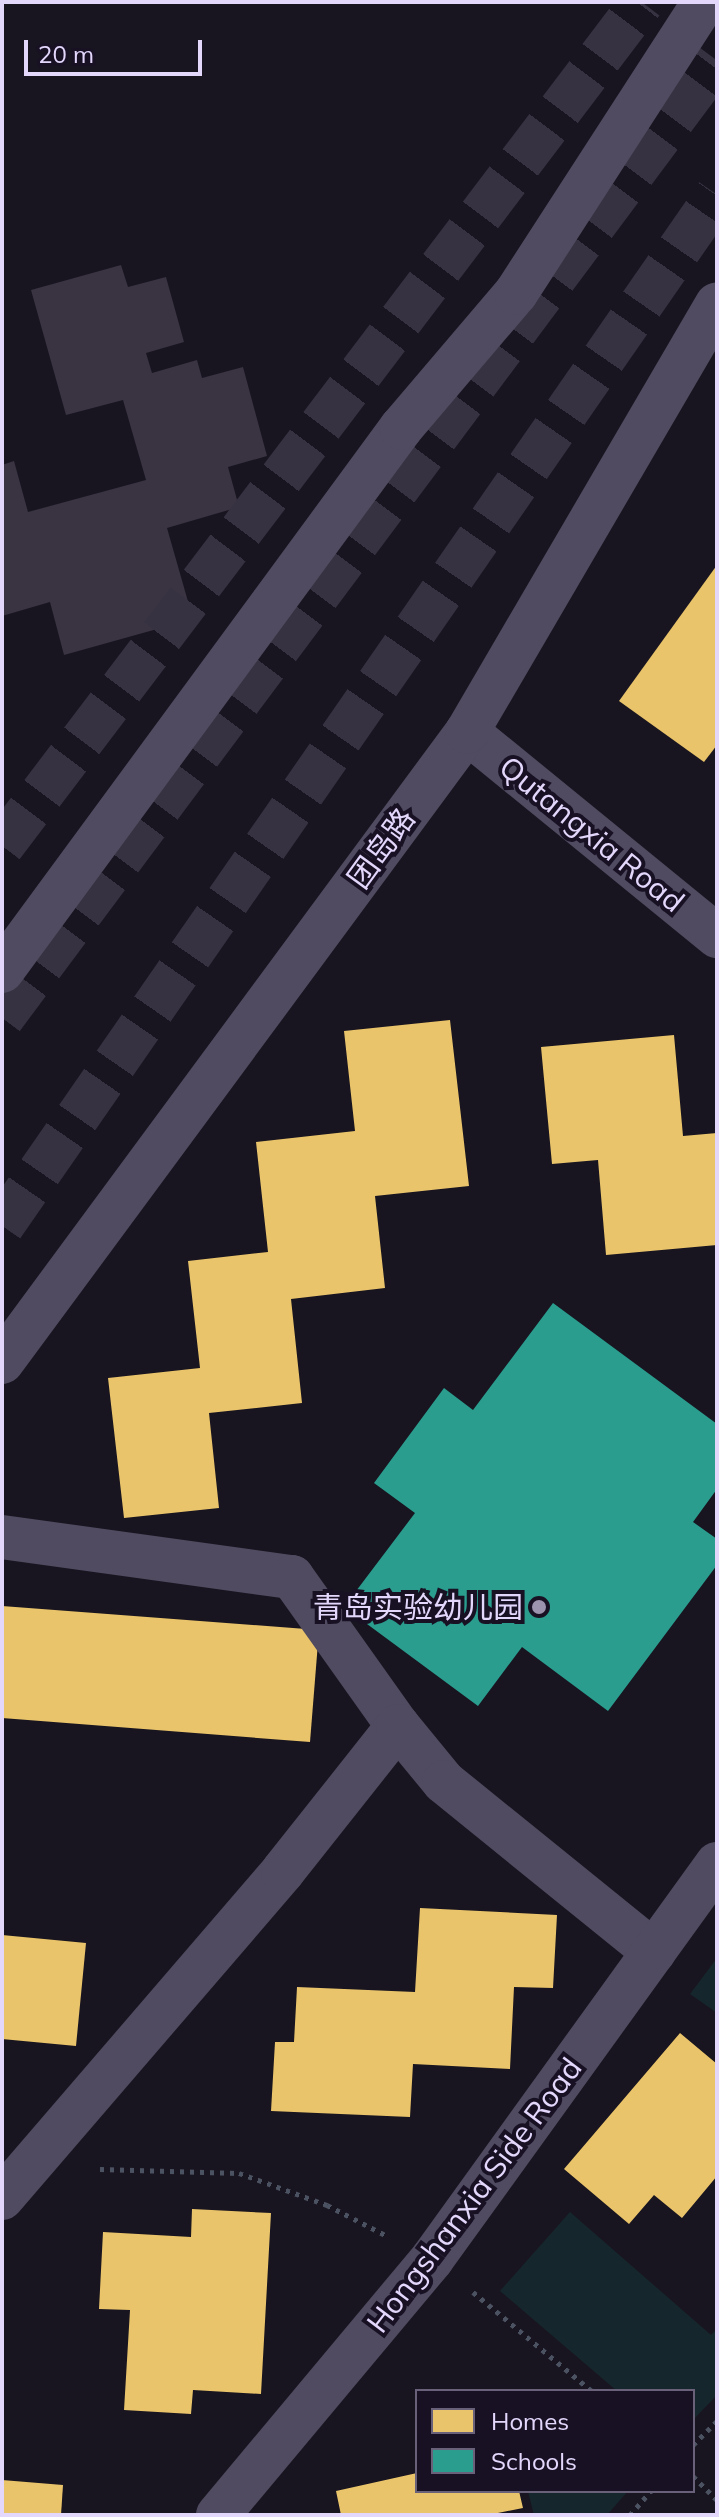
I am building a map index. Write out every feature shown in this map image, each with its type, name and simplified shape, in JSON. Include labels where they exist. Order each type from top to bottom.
[{"type":"street","points":[[2,971],[401,428],[516,293],[704,2]]},
{"type":"street","name":"团岛路","points":[[2,1362],[467,732],[717,305]]},
{"type":"street","name":"Qutangxia Road","points":[[467,732],[717,936]]},
{"type":"street","points":[[2,1537],[292,1577],[398,1726],[444,1782],[654,1952]]},
{"type":"street","points":[[13,2182],[283,1871],[398,1726]]},
{"type":"street","name":"Hongshanxia Side Road","points":[[218,2515],[432,2259],[717,1864]]},
{"type":"path","points":[[13,2182],[239,2173],[327,2205],[432,2259],[590,2389]]},
{"type":"path","points":[[695,2443],[717,2421]]},
{"type":"path","points":[[695,2478],[717,2500]]},
{"type":"path","points":[[630,2515],[649,2493]]},
{"type":"green space","points":[[717,1958],[717,2013],[690,1994]]},
{"type":"green space","points":[[570,2212],[711,2335],[717,2329],[717,2395],[695,2418],[695,2389],[615,2389],[500,2291]]},
{"type":"green space","points":[[528,2493],[626,2493],[607,2515],[534,2515]]},
{"type":"building: Homes","points":[[717,565],[717,745],[704,762],[619,701]]},
{"type":"building: Homes","points":[[450,1020],[469,1186],[375,1196],[385,1288],[291,1299],[302,1403],[209,1413],[219,1508],[124,1518],[108,1378],[200,1368],[188,1261],[268,1252],[256,1142],[355,1131],[344,1031]]},
{"type":"building: Homes","points":[[674,1035],[683,1136],[717,1133],[717,1245],[606,1255],[598,1160],[552,1164],[541,1047]]},
{"type":"building: Homes","points":[[2,1606],[319,1630],[310,1742],[2,1718]]},
{"type":"building: Homes","points":[[420,1908],[557,1915],[553,1988],[514,1987],[510,2069],[413,2064],[410,2117],[271,2111],[275,2042],[294,2042],[297,1987],[415,1992]]},
{"type":"building: Homes","points":[[2,1935],[86,1943],[76,2046],[2,2039]]},
{"type":"building: Homes","points":[[680,2033],[717,2064],[717,2176],[682,2218],[654,2195],[629,2224],[564,2169]]},
{"type":"building: Homes","points":[[192,2209],[271,2213],[261,2394],[193,2390],[191,2414],[124,2410],[130,2310],[99,2309],[103,2232],[191,2237]]},
{"type":"building: Homes","points":[[415,2473],[415,2493],[519,2493],[523,2508],[488,2515],[341,2515],[336,2491]]},
{"type":"building: Homes","points":[[2,2480],[63,2485],[61,2515],[2,2515]]},
{"type":"building: Schools","points":[[553,1303],[717,1424],[717,1489],[693,1522],[717,1539],[717,1565],[608,1711],[522,1647],[478,1706],[344,1607],[415,1513],[374,1483],[444,1388],[473,1410]]},
{"type":"building: Other","points":[[121,265],[128,287],[166,277],[184,342],[146,353],[152,373],[197,360],[202,378],[243,367],[267,456],[228,467],[239,507],[167,528],[193,619],[64,655],[50,602],[2,616],[2,465],[14,461],[28,512],[146,480],[123,400],[66,415],[31,290]]},
{"type":"tunnel","points":[[2,846],[642,2]]},
{"type":"tunnel","points":[[2,1018],[717,60]]},
{"type":"tunnel","points":[[2,1226],[717,195]]},
{"type":"place","name":"青岛实验幼儿园","points":[[539,1607]]}]
